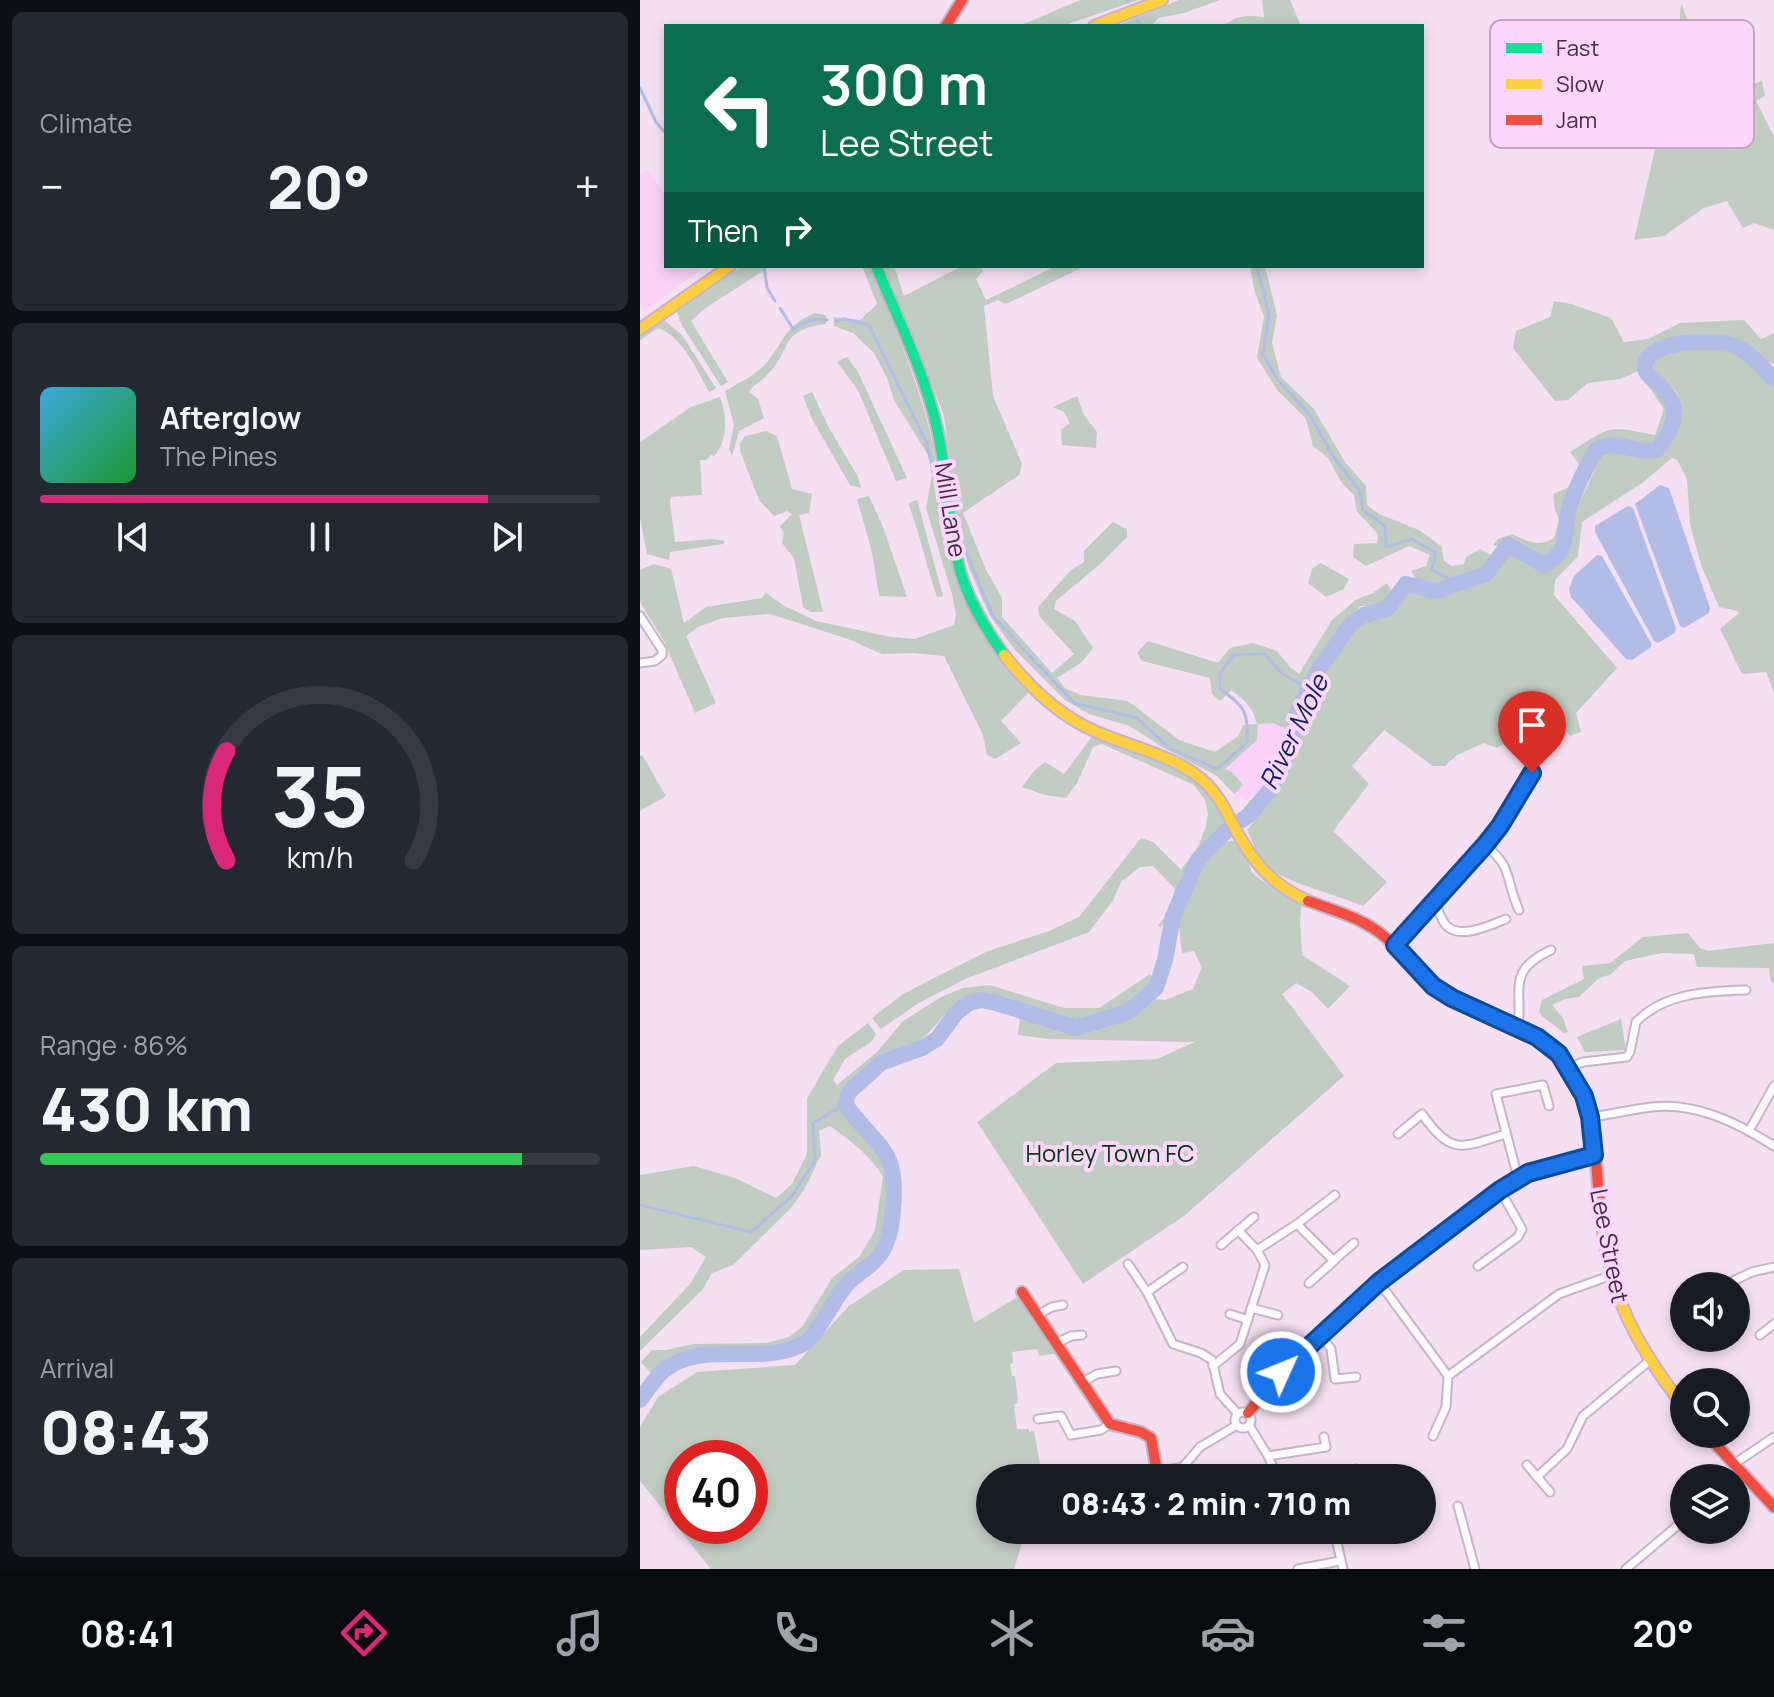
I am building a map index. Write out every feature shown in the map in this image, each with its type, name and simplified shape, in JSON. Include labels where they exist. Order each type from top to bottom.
[{"type":"street","points":[[947,24],[962,0]]},
{"type":"street","points":[[1099,24],[1162,0]]},
{"type":"street","points":[[640,329],[727,268]]},
{"type":"street","name":"Mill Lane","points":[[877,268],[929,400],[941,450],[948,521],[957,563],[980,619],[1019,675],[1062,714],[1196,775],[1225,805],[1255,865]]},
{"type":"street","points":[[640,616],[662,650],[662,655],[655,661],[640,663]]},
{"type":"street","points":[[1395,945],[1485,845],[1532,773]]},
{"type":"street","points":[[1485,845],[1504,862],[1509,872],[1511,895],[1519,910]]},
{"type":"street","name":"Lee Street","points":[[1255,865],[1286,891],[1347,912],[1377,930],[1433,986],[1452,998],[1537,1037],[1559,1054],[1584,1096],[1590,1117],[1605,1249],[1624,1317],[1648,1362],[1670,1390]]},
{"type":"street","points":[[1433,901],[1445,923],[1453,930],[1478,930],[1506,919]]},
{"type":"street","points":[[1518,1027],[1517,983],[1533,959],[1551,950]]},
{"type":"street","points":[[1569,1068],[1583,1062],[1627,1057],[1636,1022],[1655,1008],[1681,996],[1746,990]]},
{"type":"street","points":[[1518,1178],[1496,1094],[1543,1085],[1549,1106]]},
{"type":"street","points":[[1749,1131],[1774,1086]]},
{"type":"street","points":[[1590,1117],[1669,1106],[1703,1112],[1749,1131],[1774,1146]]},
{"type":"street","points":[[1398,1134],[1422,1114],[1440,1137],[1455,1146],[1506,1134]]},
{"type":"street","points":[[1249,1425],[1243,1428],[1237,1425],[1235,1419],[1320,1334],[1379,1282],[1518,1178],[1594,1155]]},
{"type":"street","points":[[1478,1266],[1518,1237],[1522,1229],[1500,1190]]},
{"type":"street","points":[[1257,1250],[1335,1195]]},
{"type":"street","points":[[1221,1245],[1254,1217]]},
{"type":"street","points":[[1297,1224],[1333,1261]]},
{"type":"street","points":[[1213,1366],[1240,1344],[1265,1265],[1257,1250],[1238,1230]]},
{"type":"street","points":[[1309,1283],[1354,1243]]},
{"type":"street","points":[[1128,1264],[1147,1292],[1173,1344],[1212,1360],[1220,1394],[1251,1420],[1249,1425],[1272,1464]]},
{"type":"street","points":[[1147,1292],[1183,1267]]},
{"type":"street","points":[[1750,1273],[1774,1267]]},
{"type":"street","points":[[1448,1376],[1559,1294],[1612,1275]]},
{"type":"street","points":[[1379,1282],[1448,1376],[1446,1407],[1433,1436]]},
{"type":"street","points":[[1022,1292],[1110,1424],[1147,1434],[1153,1442],[1156,1464]]},
{"type":"street","points":[[1039,1314],[1063,1305]]},
{"type":"street","points":[[1251,1308],[1278,1315]]},
{"type":"street","points":[[1230,1314],[1248,1320]]},
{"type":"street","points":[[1760,1335],[1774,1324]]},
{"type":"street","points":[[1320,1334],[1331,1349],[1335,1379],[1356,1377]]},
{"type":"street","points":[[1057,1343],[1071,1336],[1082,1335]]},
{"type":"street","points":[[1537,1477],[1567,1449],[1583,1416],[1648,1362]]},
{"type":"street","points":[[1081,1383],[1097,1374],[1116,1371]]},
{"type":"street","points":[[1038,1419],[1061,1416],[1071,1435],[1101,1430],[1110,1424]]},
{"type":"street","points":[[1186,1464],[1200,1447],[1237,1425]]},
{"type":"street","points":[[1268,1456],[1326,1447],[1324,1437]]},
{"type":"street","points":[[1745,1464],[1774,1437]]},
{"type":"street","points":[[1718,1448],[1731,1464]]},
{"type":"street","points":[[1527,1465],[1550,1492]]},
{"type":"street","points":[[1750,1484],[1774,1507]]},
{"type":"street","points":[[1458,1506],[1475,1569]]},
{"type":"street","points":[[1626,1569],[1670,1532]]},
{"type":"street","points":[[1298,1569],[1342,1565],[1337,1544]]},
{"type":"shaded area","points":[[647,169],[664,193],[664,268],[703,268],[644,311],[640,303],[640,174]]},
{"type":"shaded area","points":[[1273,723],[1286,729],[1276,767],[1263,792],[1261,790],[1246,800],[1242,796],[1238,799],[1234,794],[1242,786],[1224,769],[1239,755],[1258,724]]},
{"type":"green space","points":[[1080,0],[1138,0],[1068,24],[1024,24]]},
{"type":"green space","points":[[1179,0],[1220,0],[1184,13],[1158,18],[1154,24],[1121,24]]},
{"type":"green space","points":[[1262,0],[1290,0],[1300,24],[1227,24],[1242,17],[1264,17]]},
{"type":"green space","points":[[1681,3],[1688,20],[1680,20]]},
{"type":"green space","points":[[1762,81],[1765,96],[1756,101],[1774,137],[1774,230],[1754,223],[1743,228],[1727,201],[1704,208],[1664,236],[1634,240],[1655,148],[1754,148],[1754,84]]},
{"type":"green space","points":[[739,268],[768,268],[704,309],[691,321],[728,382],[721,386],[680,322],[677,311]]},
{"type":"green space","points":[[863,268],[871,268],[917,387],[934,451],[947,544],[962,590],[984,633],[1030,691],[1001,721],[1021,743],[995,759],[987,755],[983,735],[944,656],[882,654],[848,639],[770,614],[722,618],[698,627],[686,636],[716,703],[695,713],[664,641],[640,602],[640,570],[654,564],[671,569],[684,623],[706,607],[762,598],[766,593],[816,621],[891,637],[915,639],[954,625],[956,615],[952,594],[926,508],[932,475],[928,455],[894,400],[874,353],[853,333],[834,326],[834,317],[860,320],[877,304]]},
{"type":"green space","points":[[882,268],[895,268],[904,296],[958,268],[981,268],[983,271],[976,279],[986,300],[1052,268],[1082,268],[1006,304],[998,300],[984,306],[993,396],[1022,464],[1019,475],[963,513],[986,570],[1002,598],[1002,617],[1052,673],[1074,654],[1040,617],[1038,607],[1071,570],[1084,562],[1084,551],[1113,522],[1127,529],[1127,537],[1056,601],[1054,609],[1075,621],[1093,648],[1082,662],[1057,678],[1065,688],[1081,695],[1128,701],[1179,740],[1215,752],[1238,736],[1243,725],[1257,724],[1251,708],[1231,690],[1220,701],[1212,694],[1210,678],[1142,661],[1137,653],[1148,641],[1218,663],[1230,648],[1253,643],[1277,651],[1299,674],[1332,620],[1357,599],[1387,583],[1392,592],[1380,606],[1360,606],[1316,663],[1297,695],[1286,729],[1273,723],[1258,724],[1257,740],[1225,769],[1232,772],[1243,785],[1234,794],[1217,776],[1130,726],[1089,714],[1065,700],[1015,650],[990,616],[969,568],[958,527],[944,415],[898,300],[894,299]]},
{"type":"green space","points":[[1250,268],[1265,268],[1277,315],[1272,343],[1281,377],[1314,409],[1345,462],[1366,486],[1367,505],[1379,514],[1419,530],[1442,547],[1444,561],[1452,566],[1464,564],[1466,557],[1480,549],[1495,557],[1487,568],[1436,585],[1416,580],[1411,571],[1426,566],[1430,555],[1409,546],[1366,566],[1353,557],[1354,544],[1377,543],[1378,534],[1357,512],[1354,495],[1342,483],[1328,458],[1313,446],[1306,419],[1278,391],[1257,358],[1264,317]]},
{"type":"green space","points":[[1554,301],[1611,318],[1624,342],[1648,339],[1680,323],[1744,320],[1761,339],[1774,333],[1774,364],[1763,361],[1742,341],[1662,343],[1644,351],[1639,368],[1670,411],[1662,434],[1653,445],[1603,441],[1589,454],[1582,469],[1570,452],[1610,430],[1655,435],[1664,409],[1638,371],[1620,379],[1588,383],[1568,400],[1555,401],[1513,348],[1516,331],[1550,317]]},
{"type":"green space","points":[[815,313],[826,315],[826,324],[810,327],[793,336],[775,366],[749,392],[758,399],[764,418],[739,431],[732,456],[729,449],[734,425],[725,391],[758,371],[791,328]]},
{"type":"green space","points":[[664,320],[682,335],[716,388],[709,392],[682,346],[667,332],[658,328],[640,340],[640,335]]},
{"type":"green space","points":[[1718,347],[1738,352],[1774,384],[1774,693],[1766,672],[1742,674],[1720,629],[1739,613],[1719,607],[1701,565],[1690,524],[1687,479],[1677,460],[1672,458],[1642,483],[1582,522],[1578,556],[1555,580],[1554,595],[1617,668],[1576,713],[1581,732],[1570,736],[1561,726],[1512,739],[1497,748],[1484,743],[1457,755],[1445,766],[1433,766],[1384,730],[1352,766],[1369,784],[1333,831],[1387,882],[1363,906],[1301,884],[1269,868],[1247,830],[1274,797],[1287,772],[1295,748],[1298,722],[1333,656],[1353,626],[1386,613],[1395,607],[1406,591],[1444,593],[1483,580],[1492,574],[1506,555],[1515,550],[1537,567],[1546,570],[1557,566],[1567,556],[1574,514],[1602,451],[1617,446],[1632,453],[1664,455],[1672,440],[1680,402],[1672,387],[1653,370],[1654,359],[1676,349]]},
{"type":"green space","points":[[847,357],[858,372],[907,478],[896,481],[858,390],[837,362]]},
{"type":"green space","points":[[812,392],[861,488],[850,485],[812,419],[803,396]]},
{"type":"green space","points":[[1077,396],[1084,415],[1097,432],[1096,448],[1062,445],[1061,430],[1070,423],[1064,412],[1053,407]]},
{"type":"green space","points":[[720,397],[725,420],[724,435],[714,456],[700,460],[702,495],[671,497],[670,502],[675,542],[725,541],[723,544],[670,552],[669,560],[647,554],[640,518],[640,442],[691,407]]},
{"type":"green space","points":[[766,431],[777,436],[792,489],[812,494],[809,513],[799,515],[823,612],[811,612],[803,607],[794,558],[782,543],[784,533],[780,526],[792,514],[787,511],[774,516],[759,500],[740,451],[740,443],[745,436]]},
{"type":"green space","points":[[1569,487],[1571,493],[1563,510],[1562,538],[1551,555],[1543,560],[1509,540],[1499,546],[1493,545],[1498,539],[1512,534],[1538,543],[1554,538],[1559,520],[1553,494]]},
{"type":"green space","points":[[869,496],[907,597],[879,596],[872,552],[857,499]]},
{"type":"green space","points":[[917,500],[943,596],[937,597],[908,503]]},
{"type":"green space","points":[[1321,563],[1349,579],[1344,589],[1326,597],[1308,583],[1312,569]]},
{"type":"green space","points":[[1094,734],[1178,767],[1215,796],[1228,822],[1187,874],[1167,922],[1158,926],[1169,911],[1175,889],[1153,866],[1140,867],[1122,881],[1112,902],[1089,932],[965,979],[917,1004],[881,1029],[872,1018],[903,994],[988,951],[1049,931],[1079,917],[1141,838],[1153,842],[1181,870],[1199,845],[1208,814],[1205,800],[1194,785],[1102,744],[1093,747],[1077,783],[1066,798],[1022,787],[1045,762],[1064,774]]},
{"type":"green space","points":[[640,756],[666,796],[640,811]]},
{"type":"green space","name":"Horley Town FC","points":[[1241,840],[1252,873],[1271,887],[1302,901],[1302,955],[1350,986],[1328,1009],[1312,992],[1296,983],[1282,994],[1344,1076],[1184,1216],[1083,1284],[977,1122],[1056,1063],[1157,1059],[1195,1042],[1049,1039],[1018,1035],[1020,1016],[1081,1032],[1130,1018],[1155,999],[1165,1000],[1193,989],[1202,967],[1194,951],[1182,953],[1178,920],[1199,868],[1224,842]]},
{"type":"green space","points":[[1688,933],[1700,948],[1708,951],[1774,943],[1774,983],[1771,982],[1769,968],[1697,967],[1694,954],[1661,953],[1625,961],[1611,974],[1598,979],[1579,997],[1552,1005],[1563,1018],[1568,1032],[1564,1033],[1539,1011],[1542,1000],[1584,979],[1582,966],[1610,963],[1643,937]]},
{"type":"green space","points":[[1150,974],[1155,984],[1139,998],[1108,1015],[1092,1019],[1059,1018],[985,997],[965,999],[950,1009],[917,1042],[874,1061],[840,1098],[844,1112],[882,1158],[889,1175],[884,1235],[870,1257],[847,1273],[801,1340],[777,1350],[721,1349],[681,1357],[662,1364],[651,1373],[641,1362],[652,1350],[693,1344],[766,1343],[789,1337],[802,1327],[832,1278],[859,1257],[875,1230],[883,1177],[866,1155],[830,1126],[819,1131],[821,1155],[804,1190],[790,1209],[733,1265],[712,1273],[702,1290],[640,1351],[640,1337],[690,1284],[706,1257],[691,1247],[640,1250],[640,1175],[694,1166],[735,1178],[776,1198],[792,1184],[807,1154],[807,1098],[838,1046],[868,1023],[876,1034],[871,1042],[845,1059],[833,1080],[837,1085],[877,1052],[903,1021],[941,997],[963,988],[990,985],[1064,1008],[1099,1008]]},
{"type":"green space","points":[[1621,1019],[1626,1050],[1585,1052],[1577,1037]]},
{"type":"green space","points":[[959,1269],[974,1323],[1021,1295],[1059,1353],[1039,1356],[1037,1349],[1012,1352],[1013,1363],[1010,1364],[1012,1376],[1015,1376],[1018,1403],[1014,1404],[1017,1429],[1034,1431],[1040,1464],[976,1464],[976,1544],[1022,1544],[1014,1569],[711,1569],[691,1544],[768,1544],[768,1440],[664,1440],[664,1511],[640,1481],[640,1427],[658,1397],[697,1372],[795,1365],[849,1306],[904,1270]]},
{"type":"water","points":[[1660,485],[1669,488],[1710,608],[1709,613],[1684,628],[1680,626],[1635,504]]},
{"type":"water","points":[[1628,506],[1633,508],[1676,628],[1675,633],[1658,643],[1654,641],[1595,532],[1595,526]]},
{"type":"water","points":[[1597,555],[1602,556],[1651,643],[1651,647],[1632,660],[1626,659],[1571,597],[1569,589],[1574,576]]},
{"type":"waterway","points":[[1137,20],[1140,24]]},
{"type":"waterway","points":[[640,88],[664,132]]},
{"type":"waterway","points":[[764,268],[767,288],[775,301]]},
{"type":"waterway","points":[[1257,268],[1269,315],[1263,354],[1278,380],[1310,415],[1334,458],[1360,491],[1363,510],[1385,526],[1386,547],[1412,539],[1436,553],[1432,570],[1459,584]]},
{"type":"waterway","points":[[780,308],[793,329],[813,320],[827,320]]},
{"type":"waterway","points":[[836,321],[844,319],[869,325],[926,442],[938,487]]},
{"type":"waterway","name":"River Mole","points":[[640,1400],[660,1374],[679,1361],[714,1354],[770,1353],[805,1343],[847,1284],[879,1256],[888,1240],[892,1222],[893,1173],[883,1150],[845,1104],[849,1092],[881,1063],[937,1039],[956,1013],[969,1003],[982,1000],[996,1003],[1076,1028],[1128,1012],[1156,988],[1173,916],[1198,860],[1227,830],[1249,815],[1270,790],[1288,755],[1297,713],[1317,672],[1351,624],[1364,615],[1387,609],[1406,584],[1436,591],[1486,574],[1508,545],[1544,565],[1553,559],[1563,546],[1575,491],[1597,449],[1613,445],[1657,450],[1669,431],[1674,414],[1670,398],[1645,369],[1648,358],[1656,351],[1684,343],[1728,344],[1747,353],[1774,379]]},
{"type":"waterway","points":[[956,528],[993,616],[1074,703],[1137,718],[1169,748],[1217,769],[1247,743],[1244,711],[1220,689],[1220,673],[1234,655],[1265,654],[1281,673],[1309,689]]},
{"type":"waterway","points":[[640,1205],[751,1232],[792,1196],[815,1160],[813,1123],[845,1104]]},
{"type":"traffic: fast","points":[[877,268],[932,407],[961,574],[979,616],[1004,655]]},
{"type":"traffic: fast","points":[[1395,945],[1485,845],[1532,773]]},
{"type":"traffic: slow","points":[[1099,24],[1162,0]]},
{"type":"traffic: slow","points":[[640,329],[727,268]]},
{"type":"traffic: slow","points":[[1004,655],[1034,689],[1070,718],[1097,732],[1169,759],[1195,774],[1218,798],[1247,850],[1263,870],[1283,887],[1308,901]]},
{"type":"traffic: slow","points":[[1599,1200],[1608,1260],[1624,1311],[1649,1358],[1670,1389]]},
{"type":"traffic: jam","points":[[947,24],[962,0]]},
{"type":"traffic: jam","points":[[1308,901],[1376,930],[1442,992],[1520,1028],[1544,1042],[1562,1059],[1585,1100],[1595,1149],[1599,1200]]},
{"type":"traffic: jam","points":[[1248,1413],[1284,1368],[1329,1324],[1482,1202],[1527,1174],[1594,1155]]},
{"type":"traffic: jam","points":[[1022,1292],[1110,1424],[1141,1432],[1151,1438],[1156,1464]]},
{"type":"traffic: jam","points":[[1719,1448],[1774,1507]]},
{"type":"route","points":[[1281,1372],[1379,1282],[1500,1190],[1528,1173],[1594,1155],[1589,1110],[1576,1079],[1559,1054],[1537,1037],[1467,1006],[1433,986],[1395,945],[1485,845],[1532,773]]}]
